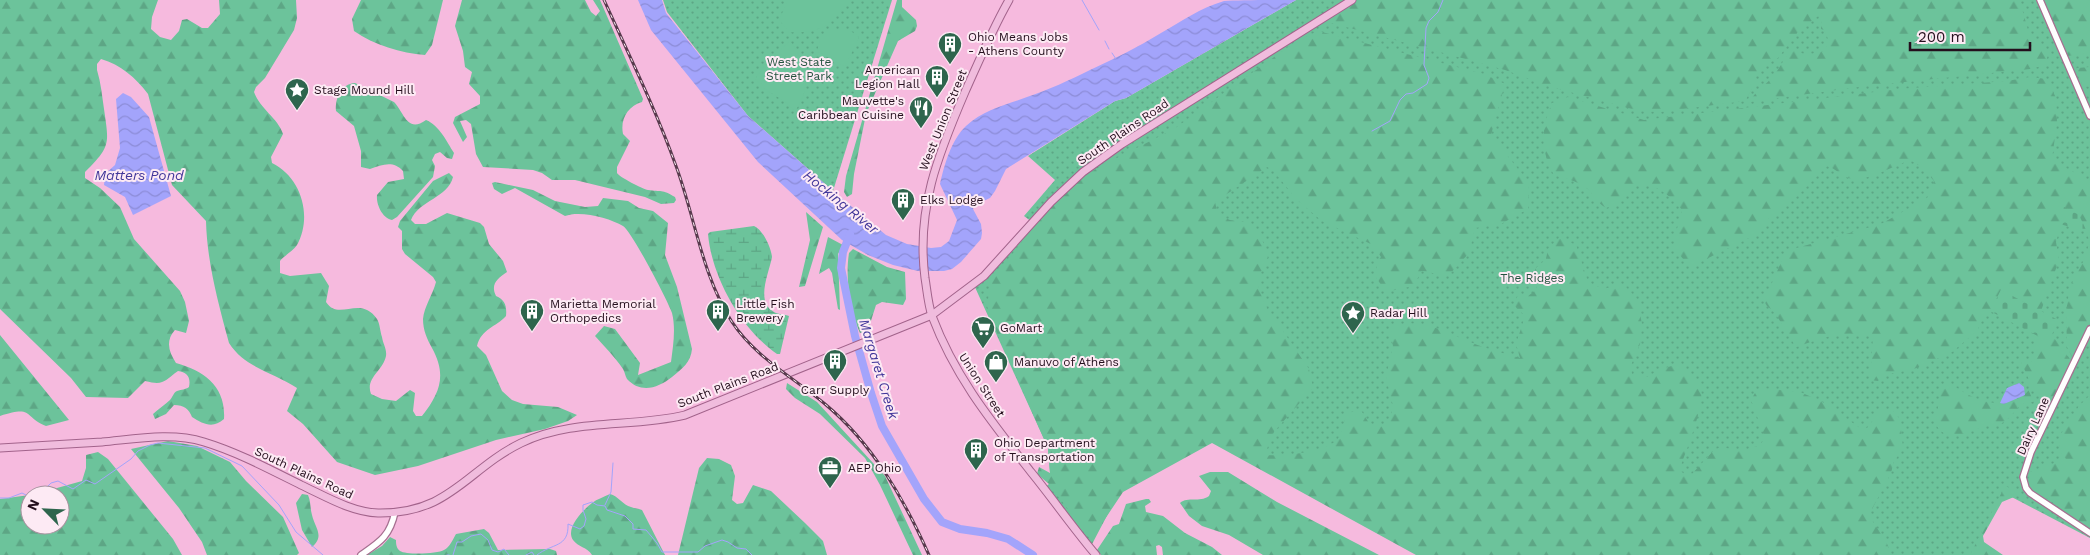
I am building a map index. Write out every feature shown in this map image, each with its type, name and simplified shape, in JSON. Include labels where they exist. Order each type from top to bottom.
[{"type":"main road","name":"West Union Street","points":[[932,315],[926,288],[923,236],[928,191],[940,152],[985,48],[1009,0]]},
{"type":"main road","name":"South Plains Road","points":[[0,448],[145,438],[187,438],[204,442],[251,460],[342,504],[376,513],[412,510],[446,496],[502,454],[532,438],[590,425],[663,420],[685,415],[932,315],[984,276],[1051,202],[1083,172],[1122,144],[1352,0]]},
{"type":"main road","name":"Union Street","points":[[932,315],[955,367],[974,397],[1096,555]]},
{"type":"street","points":[[2040,0],[2090,116]]},
{"type":"street","name":"Dairy Lane","points":[[2090,330],[2036,439],[2024,477],[2026,488],[2030,493],[2090,533]]},
{"type":"street","points":[[360,555],[387,535],[392,527],[395,512]]},
{"type":"green space","points":[[0,0],[158,0],[152,17],[151,29],[160,37],[171,40],[179,31],[182,20],[187,19],[202,28],[208,28],[220,14],[219,0],[296,0],[297,18],[294,30],[265,78],[256,87],[254,92],[260,103],[281,128],[283,134],[271,157],[272,163],[282,169],[297,187],[304,210],[302,234],[297,245],[280,261],[280,273],[290,276],[321,273],[329,286],[326,302],[331,307],[337,310],[364,309],[377,319],[386,356],[382,366],[370,383],[371,394],[382,399],[396,401],[410,390],[415,393],[413,411],[416,416],[422,416],[437,391],[440,375],[437,358],[426,334],[423,319],[436,282],[433,277],[405,254],[402,249],[402,231],[398,227],[400,221],[433,181],[449,173],[453,177],[450,184],[440,195],[420,208],[411,220],[415,224],[426,224],[447,213],[480,223],[484,227],[489,244],[503,261],[507,272],[494,285],[494,292],[505,304],[506,316],[485,332],[477,346],[486,355],[502,391],[512,400],[523,404],[558,407],[577,415],[568,421],[545,429],[496,440],[418,466],[375,475],[337,462],[303,424],[287,411],[297,388],[251,364],[229,343],[211,267],[206,221],[172,185],[148,94],[127,72],[101,59],[97,64],[97,70],[107,137],[104,150],[85,172],[85,178],[100,188],[120,207],[134,239],[180,291],[185,302],[189,321],[186,333],[175,330],[172,334],[169,342],[171,355],[176,363],[196,370],[217,389],[224,407],[224,419],[212,425],[204,423],[192,417],[186,408],[174,405],[166,414],[155,419],[153,414],[170,400],[176,392],[189,387],[188,376],[178,371],[160,383],[145,381],[128,398],[86,397],[71,378],[0,309]]},
{"type":"green space","points":[[361,0],[443,0],[432,45],[425,55],[388,48],[354,31],[352,19]]},
{"type":"green space","points":[[462,0],[585,0],[591,12],[596,16],[600,11],[593,0],[600,0],[643,99],[642,102],[629,110],[624,118],[623,134],[630,141],[617,167],[617,173],[626,180],[645,189],[671,194],[676,200],[674,203],[661,204],[645,197],[575,180],[552,180],[542,173],[533,170],[483,167],[476,154],[471,124],[466,120],[460,121],[467,137],[463,142],[453,123],[455,117],[480,104],[480,96],[469,84],[472,72],[465,67],[463,51],[455,26]]},
{"type":"green space","name":"West State Street Park","points":[[663,0],[892,0],[833,191],[748,116],[667,12]]},
{"type":"green space","points":[[788,0],[849,0],[837,16],[824,26],[809,31],[789,32],[779,20]]},
{"type":"green space","points":[[897,0],[902,0],[902,7],[916,20],[917,26],[915,31],[898,41],[866,114],[852,194],[847,197],[844,192],[846,176]]},
{"type":"green space","name":"The Ridges","points":[[1296,0],[2090,0],[2090,538],[2004,493],[1971,555],[1433,555],[1163,409],[1090,548],[1044,488],[1049,484],[1048,448],[974,285],[1032,222],[1024,216],[1055,180],[1028,156],[1115,101],[1126,98]]},
{"type":"green space","points":[[1353,0],[1839,0],[1842,2],[1842,0],[2016,0],[2023,11],[2028,30],[2037,42],[2049,51],[2045,65],[2030,69],[1866,86],[1749,102],[1774,75],[1793,49],[1806,55],[1824,51],[1828,40],[1824,30],[1821,29],[1822,13],[1798,32],[1778,58],[1763,66],[1755,76],[1754,85],[1745,101],[1660,112],[1639,111],[1548,86],[1505,70],[1331,23],[1325,18]]},
{"type":"green space","points":[[2043,0],[2090,0],[2090,53],[2067,56]]},
{"type":"green space","points":[[832,29],[848,29],[859,37],[845,67],[817,51],[820,40]]},
{"type":"green space","points":[[1318,31],[1484,74],[1505,84],[1491,135],[1529,183],[1528,209],[1501,224],[1475,228],[1469,253],[1448,276],[1422,271],[1413,286],[1386,292],[1375,276],[1378,261],[1381,257],[1373,245],[1322,221],[1297,200],[1273,170],[1267,167],[1215,202],[1218,215],[1230,220],[1244,222],[1256,229],[1262,240],[1268,259],[1261,272],[1258,285],[1265,305],[1309,369],[1313,388],[1272,434],[1265,455],[1302,453],[1331,444],[1339,437],[1346,414],[1360,409],[1369,423],[1384,427],[1390,422],[1393,406],[1386,377],[1393,346],[1390,333],[1396,325],[1415,324],[1431,326],[1484,347],[1520,358],[1516,344],[1525,316],[1514,305],[1518,295],[1528,296],[1536,290],[1538,278],[1535,269],[1546,259],[1548,249],[1559,238],[1576,245],[1588,282],[1603,289],[1623,284],[1638,300],[1642,325],[1640,344],[1631,365],[1632,375],[1647,377],[1661,369],[1679,364],[1690,372],[1698,383],[1701,391],[1700,407],[1694,430],[1679,470],[1686,475],[1691,475],[1714,450],[1721,447],[1741,451],[1760,445],[1765,438],[1751,400],[1755,393],[1762,388],[1800,392],[1821,401],[1860,428],[1867,428],[1881,410],[1892,410],[1900,419],[1903,449],[1894,461],[1891,473],[1869,515],[1884,539],[1891,555],[1416,555],[1212,443],[1123,492],[1091,540],[1049,484],[1037,474],[1039,467],[1050,473],[1048,448],[993,324],[987,306],[991,281],[1032,229],[1065,192],[1082,177],[1174,129],[1295,42]]},
{"type":"green space","points":[[790,41],[804,67],[805,76],[804,93],[795,111],[784,101],[763,88],[764,86],[755,79],[767,62]]},
{"type":"green space","points":[[2090,67],[2090,87],[2082,85],[2077,68]]},
{"type":"green space","points":[[2030,77],[2047,79],[2056,98],[2057,122],[2052,159],[2079,175],[2090,185],[2090,241],[2078,216],[2065,209],[2056,242],[2059,260],[2041,311],[2001,290],[1992,309],[1984,316],[1977,331],[1952,352],[1914,369],[1883,375],[1878,381],[1870,380],[1873,337],[1852,334],[1834,335],[1796,347],[1775,313],[1764,301],[1786,251],[1881,224],[1927,198],[1934,181],[1922,167],[1910,160],[1872,176],[1852,179],[1827,166],[1794,199],[1769,218],[1753,236],[1690,267],[1677,251],[1674,240],[1682,210],[1668,195],[1659,189],[1643,185],[1634,187],[1627,192],[1620,202],[1606,208],[1585,187],[1574,181],[1554,175],[1549,166],[1544,148],[1544,131],[1552,103],[1568,97],[1644,120],[1899,89],[2007,81]]},
{"type":"green space","points":[[355,83],[394,102],[410,123],[420,124],[426,120],[431,122],[442,134],[454,153],[452,159],[447,158],[440,152],[435,154],[432,160],[435,166],[433,177],[397,217],[392,220],[385,217],[380,210],[377,195],[388,182],[404,179],[403,171],[391,164],[370,169],[361,167],[361,151],[354,126],[336,111],[340,92],[346,86]]},
{"type":"green space","points":[[492,183],[533,190],[555,201],[585,207],[598,206],[603,198],[628,201],[639,208],[653,211],[668,223],[665,255],[677,287],[692,349],[690,358],[682,368],[661,384],[650,388],[638,387],[627,379],[624,370],[595,336],[604,326],[615,329],[640,363],[638,375],[671,362],[674,332],[672,313],[641,253],[623,226],[611,220],[587,214],[565,216],[515,188],[502,194],[494,189]]},
{"type":"green space","points":[[2064,207],[2079,215],[2087,232],[2060,224]]},
{"type":"green space","points":[[806,212],[823,227],[805,286],[799,287],[810,240]]},
{"type":"green space","points":[[754,226],[766,239],[772,257],[765,287],[765,301],[774,312],[789,316],[780,354],[777,354],[764,343],[740,317],[722,285],[711,251],[708,234],[710,232]]},
{"type":"green space","points":[[828,237],[843,245],[838,254],[840,310],[838,309],[832,273],[829,268],[819,274]]},
{"type":"green space","points":[[2090,241],[2090,324],[2073,359],[2067,347],[2066,312],[2070,287],[2084,260]]},
{"type":"green space","points":[[853,249],[887,267],[905,272],[906,299],[903,305],[882,302],[876,305],[868,330],[860,333],[851,304],[848,283],[849,253]]},
{"type":"green space","points":[[2001,290],[2058,320],[2049,342],[1990,311]]},
{"type":"green space","points":[[0,335],[69,420],[46,426],[23,412],[0,416]]},
{"type":"green space","points":[[2035,335],[2049,342],[2052,335],[2072,362],[2043,420],[2040,405],[2044,396],[2033,388],[2020,360],[2024,358],[2031,362],[2034,359]]},
{"type":"green space","points":[[2090,373],[2090,530],[2033,488],[2029,483],[2029,472],[2066,459],[2060,452],[2059,437],[2079,406],[2089,396]]},
{"type":"green space","points":[[1946,382],[1978,399],[1989,402],[2011,402],[2021,398],[2029,390],[2033,402],[2020,406],[2002,423],[1985,426],[1963,434],[1950,435],[1939,429],[1935,422],[1942,388]]},
{"type":"green space","points":[[787,383],[817,402],[885,476],[922,555],[913,555],[865,458],[820,414],[795,398],[786,389]]},
{"type":"green space","points":[[168,441],[197,446],[230,462],[246,481],[283,517],[299,553],[297,555],[207,555],[202,542],[179,508],[131,449]]},
{"type":"green space","points":[[98,452],[108,459],[173,539],[182,555],[0,555],[0,499],[20,496],[20,535],[70,535],[70,485],[68,485],[82,481],[86,468],[86,455]]},
{"type":"green space","points":[[707,458],[719,459],[731,465],[735,476],[732,500],[737,504],[743,503],[753,485],[771,491],[823,541],[827,555],[678,555],[699,468]]},
{"type":"green space","points":[[1210,472],[1228,472],[1277,502],[1379,555],[1263,555],[1229,535],[1202,526],[1189,516],[1180,503],[1186,500],[1201,499],[1209,496],[1211,491],[1199,476]]},
{"type":"green space","points":[[2005,486],[2017,491],[2014,497],[2002,502],[1983,536],[1984,542],[2003,555],[1970,555]]},
{"type":"green space","points":[[302,494],[308,495],[319,535],[312,547],[302,530],[296,503]]},
{"type":"green space","points":[[610,494],[628,506],[642,510],[665,555],[592,555],[573,540],[571,530],[584,510],[598,499]]},
{"type":"green space","points":[[1149,499],[1151,502],[1145,506],[1146,512],[1163,516],[1185,533],[1212,547],[1222,555],[1163,555],[1162,547],[1159,545],[1156,546],[1157,555],[1101,555],[1097,550],[1113,526],[1119,524],[1126,504]]},
{"type":"green space","points":[[484,529],[489,533],[498,550],[550,549],[556,551],[557,555],[367,555],[382,546],[390,537],[396,540],[400,551],[429,553],[446,549],[456,534]]},
{"type":"water","name":"Hocking River","points":[[638,0],[662,0],[666,13],[748,116],[834,192],[886,235],[907,244],[931,248],[941,247],[949,241],[957,220],[940,184],[946,161],[956,138],[973,120],[995,108],[1051,88],[1108,62],[1191,15],[1215,4],[1224,1],[1296,0],[1126,98],[1115,101],[1006,169],[990,198],[975,205],[973,209],[981,224],[981,239],[961,262],[952,269],[944,271],[918,271],[893,265],[868,255],[842,240],[758,162],[651,30]]},
{"type":"water","name":"Matters Pond","points":[[123,93],[131,97],[149,117],[171,196],[133,215],[125,197],[104,185],[105,174],[115,165],[120,148],[116,99]]},
{"type":"water","points":[[2019,383],[2024,387],[2025,395],[2004,404],[2000,403],[2007,388]]},
{"type":"waterway","points":[[1082,0],[1099,30]]},
{"type":"waterway","points":[[1372,131],[1390,121],[1400,100],[1406,94],[1413,93],[1427,84],[1429,78],[1424,65],[1426,28],[1429,21],[1438,12],[1443,0]]},
{"type":"waterway","points":[[1105,41],[1109,49]]},
{"type":"waterway","points":[[1112,53],[1116,59]]},
{"type":"waterway","name":"Margaret Creek","points":[[850,234],[843,252],[841,268],[855,336],[882,426],[924,499],[942,522],[960,529],[987,533],[1008,539],[1033,555]]},
{"type":"waterway","points":[[70,487],[73,489],[86,480],[95,484],[131,459],[138,451],[150,445],[158,443],[205,448],[242,466],[279,505],[296,532],[323,555]]},
{"type":"waterway","points":[[605,505],[611,492],[613,463]]},
{"type":"waterway","points":[[49,485],[58,481],[66,485]]},
{"type":"waterway","points":[[0,498],[9,498],[20,494]]},
{"type":"waterway","points":[[537,555],[563,541],[568,532],[568,524],[580,529],[584,526],[586,519],[583,505],[592,502],[605,506],[607,510],[625,516],[633,524],[633,529],[646,530],[662,552],[698,552],[705,546],[722,540],[737,548],[746,549],[752,555]]},
{"type":"waterway","points":[[453,555],[457,542],[462,542],[471,536],[481,534],[488,540],[492,550],[498,552],[504,549],[509,555]]},
{"type":"waterway","points":[[526,555],[532,552],[534,555]]},
{"type":"railway","points":[[604,0],[660,124],[683,185],[706,266],[713,285],[732,322],[752,346],[825,404],[858,437],[886,473],[909,513],[929,555]]},
{"type":"place","name":"Ohio Means Jobs - Athens County","points":[[950,65]]},
{"type":"place","name":"American Legion Hall","points":[[937,98]]},
{"type":"place","name":"Stage Mound Hill","points":[[297,111]]},
{"type":"place","name":"Mauvette's Caribbean Cuisine","points":[[921,129]]},
{"type":"place","name":"Elks Lodge","points":[[903,221]]},
{"type":"place","name":"Marietta Memorial Orthopedics","points":[[532,332]]},
{"type":"place","name":"Little Fish Brewery","points":[[718,332]]},
{"type":"place","name":"Radar Hill","points":[[1353,334]]},
{"type":"place","name":"GoMart","points":[[983,349]]},
{"type":"place","name":"Carr Supply","points":[[835,382]]},
{"type":"place","name":"Manuvo of Athens","points":[[996,383]]},
{"type":"place","name":"Ohio Department of Transportation","points":[[976,471]]},
{"type":"place","name":"AEP Ohio","points":[[830,489]]}]
